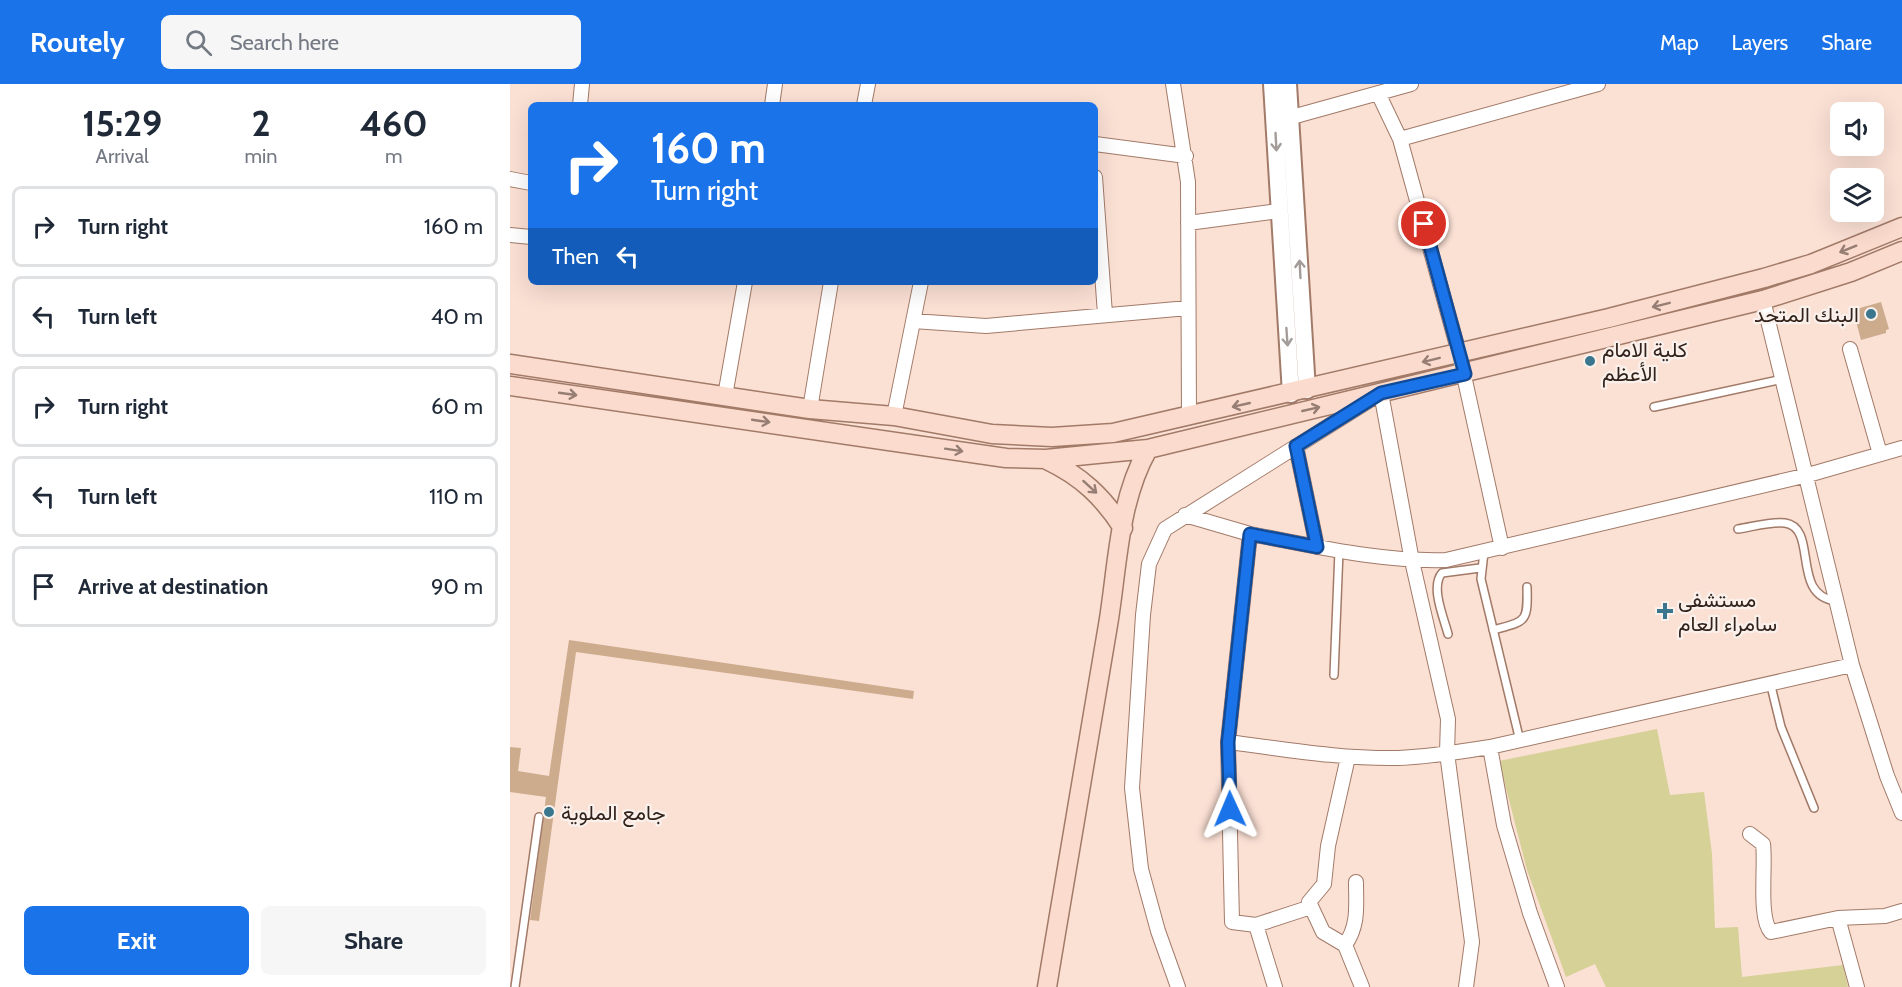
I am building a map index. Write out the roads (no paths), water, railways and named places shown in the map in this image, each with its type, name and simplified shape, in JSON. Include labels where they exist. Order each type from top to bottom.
[{"type":"main road","points":[[510,364],[810,409],[894,416],[992,434],[1052,437],[1113,434],[1299,392],[1764,278],[1811,264],[1902,227]]},
{"type":"main road","points":[[510,386],[1006,458],[1046,459],[1148,449],[1465,374],[1763,300],[1851,272],[1902,251]]},
{"type":"main road","points":[[922,445],[926,422]]},
{"type":"main road","points":[[1047,987],[1130,486],[1148,449]]},
{"type":"main road","points":[[1046,459],[1069,471],[1090,486],[1123,528]]},
{"type":"street","points":[[580,102],[582,84]]},
{"type":"street","points":[[772,102],[775,84]]},
{"type":"street","points":[[865,102],[868,84]]},
{"type":"street","points":[[1173,84],[1186,156],[1189,417]]},
{"type":"street","points":[[1272,84],[1279,211],[1299,392]]},
{"type":"street","points":[[1288,84],[1292,117],[1299,392]]},
{"type":"street","points":[[1292,117],[1411,84]]},
{"type":"street","points":[[1400,139],[1571,88],[1598,84]]},
{"type":"street","points":[[1378,93],[1400,139],[1460,353],[1502,548]]},
{"type":"street","points":[[1274,104],[1292,117]]},
{"type":"street","points":[[1098,144],[1186,156]]},
{"type":"street","points":[[510,178],[528,182]]},
{"type":"street","points":[[1188,224],[1279,211]]},
{"type":"street","points":[[510,235],[528,237]]},
{"type":"street","points":[[1098,241],[1105,314]]},
{"type":"street","points":[[725,396],[744,285]]},
{"type":"street","points":[[810,409],[831,285]]},
{"type":"street","points":[[894,416],[920,285]]},
{"type":"street","points":[[1763,300],[1808,474],[1852,665],[1889,784],[1902,813]]},
{"type":"street","points":[[913,321],[986,326],[1188,308]]},
{"type":"street","points":[[1850,349],[1880,454]]},
{"type":"street","points":[[1178,987],[1158,931],[1141,869],[1132,788],[1138,669],[1149,564],[1165,529],[1381,393],[1412,561],[1448,719],[1447,753],[1472,942],[1466,987]]},
{"type":"street","points":[[1296,446],[1317,547]]},
{"type":"street","points":[[1185,515],[1250,534],[1339,551],[1412,561],[1446,560],[1808,474],[1902,448]]},
{"type":"street","points":[[1250,534],[1228,742],[1233,922],[1256,925],[1311,907]]},
{"type":"street","points":[[1228,742],[1348,757],[1399,758],[1447,753],[1520,741],[1771,686],[1852,665]]},
{"type":"street","points":[[1490,747],[1504,825],[1530,912],[1557,987]]},
{"type":"street","points":[[1348,757],[1328,846],[1324,884],[1309,902],[1323,932],[1345,945],[1362,987]]},
{"type":"street","points":[[1750,834],[1763,844],[1766,927],[1771,932],[1838,918],[1885,916],[1902,911]]},
{"type":"street","points":[[1345,945],[1353,934],[1357,919],[1356,882]]},
{"type":"street","points":[[1838,918],[1857,987]]},
{"type":"street","points":[[1256,925],[1275,987]]},
{"type":"lane","points":[[1654,407],[1783,379]]},
{"type":"lane","points":[[1738,529],[1784,523],[1794,527],[1802,539],[1811,585],[1826,600],[1836,601]]},
{"type":"lane","points":[[1334,675],[1339,551]]},
{"type":"lane","points":[[1484,552],[1480,568],[1520,741]]},
{"type":"lane","points":[[1448,634],[1436,586],[1438,578],[1442,573],[1480,568]]},
{"type":"lane","points":[[1493,630],[1522,622],[1528,614],[1527,587]]},
{"type":"lane","points":[[1771,686],[1782,727],[1814,808]]},
{"type":"lane","points":[[515,987],[539,818]]},
{"type":"place","name":"البنك المتحد","points":[[1871,314]]},
{"type":"place","name":"كلية الامام الأعظم","points":[[1590,361]]},
{"type":"place","name":"مستشفى سامراء العام","points":[[1665,611]]},
{"type":"place","name":"جامع الملوية","points":[[549,812]]}]
